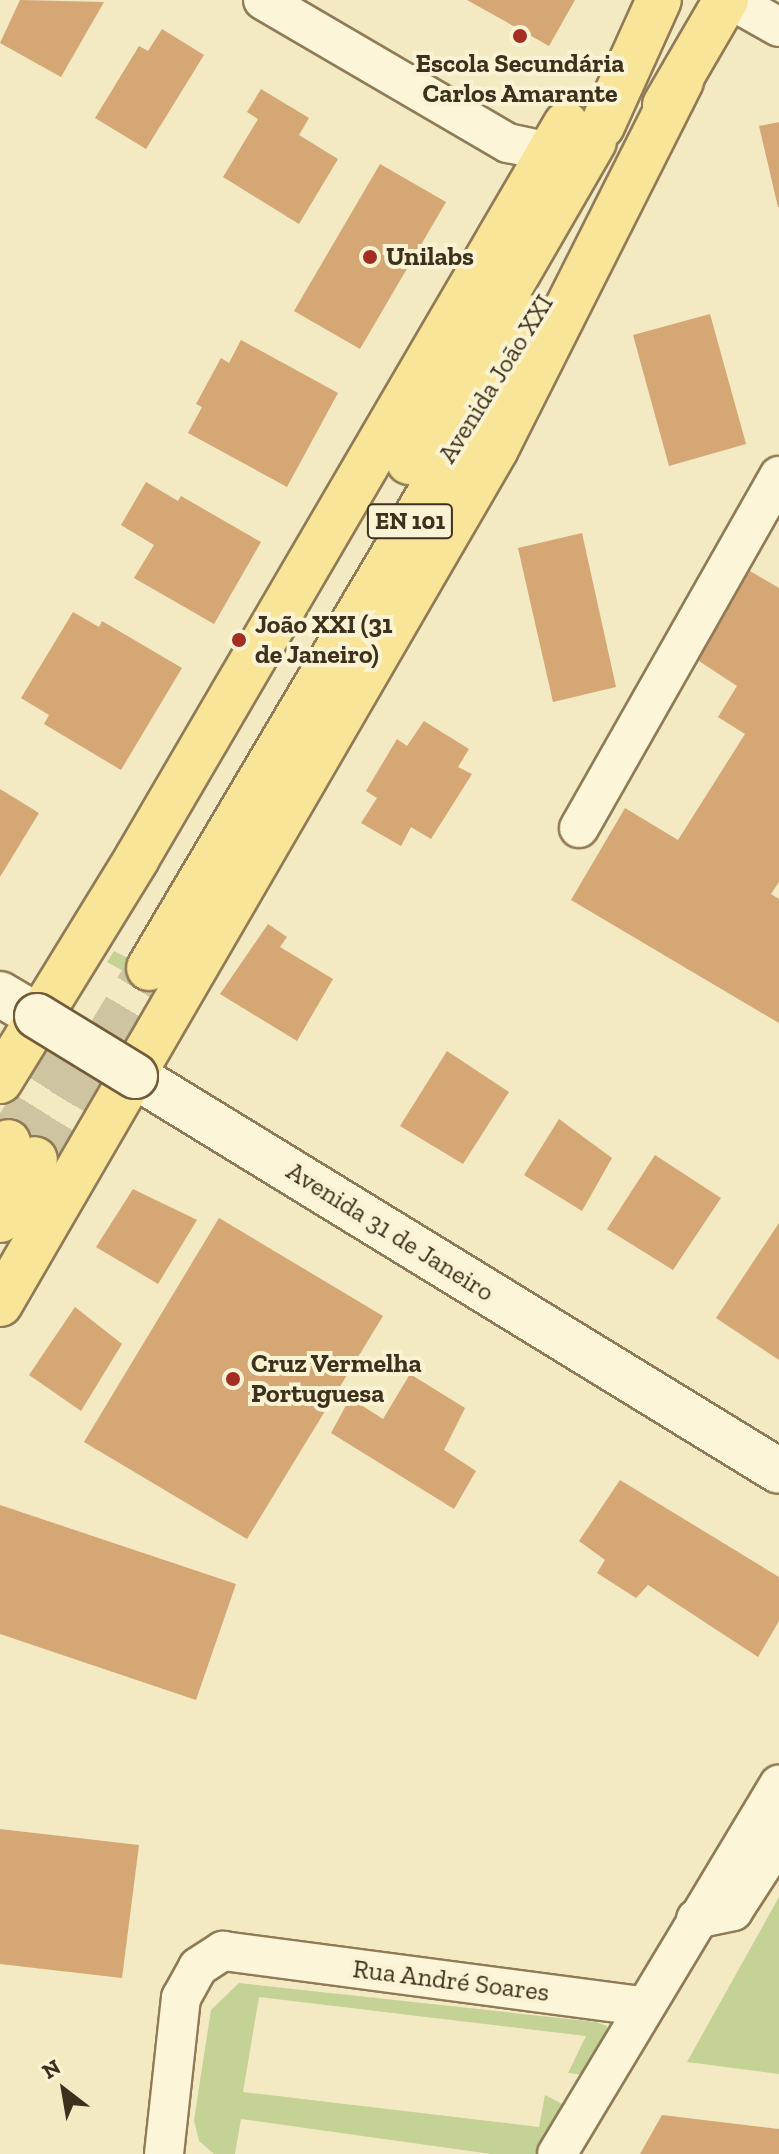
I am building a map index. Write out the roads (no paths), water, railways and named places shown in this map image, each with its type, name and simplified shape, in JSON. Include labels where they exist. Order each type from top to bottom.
[{"type":"main road","name":"Avenida João XXI","points":[[577,131],[137,961],[728,0]]},
{"type":"main road","points":[[0,1081],[653,10]]},
{"type":"main road","points":[[0,1304],[496,449],[681,81]]},
{"type":"main road","name":"Avenida 31 de Janeiro","points":[[0,994],[779,1471]]},
{"type":"main road","points":[[0,1220],[14,1152]]},
{"type":"street","points":[[263,0],[508,143],[577,131]]},
{"type":"street","points":[[728,0],[779,27]]},
{"type":"street","points":[[579,828],[779,476]]},
{"type":"street","points":[[557,2154],[643,2006],[779,1785]]},
{"type":"street","points":[[696,1919],[733,1911],[776,1852]]},
{"type":"street","name":"Rua André Soares","points":[[164,2154],[181,1998],[198,1967],[223,1951],[643,2006]]},
{"type":"tunnel","points":[[35,1159],[149,968]]},
{"type":"tunnel","points":[[8,1142],[65,1051]]},
{"type":"place","name":"Escola Secundária Carlos Amarante","points":[[520,36]]},
{"type":"place","name":"Unilabs","points":[[370,257]]},
{"type":"place","name":"João XXI (31 de Janeiro)","points":[[239,640]]},
{"type":"place","name":"Cruz Vermelha Portuguesa","points":[[233,1379]]}]
